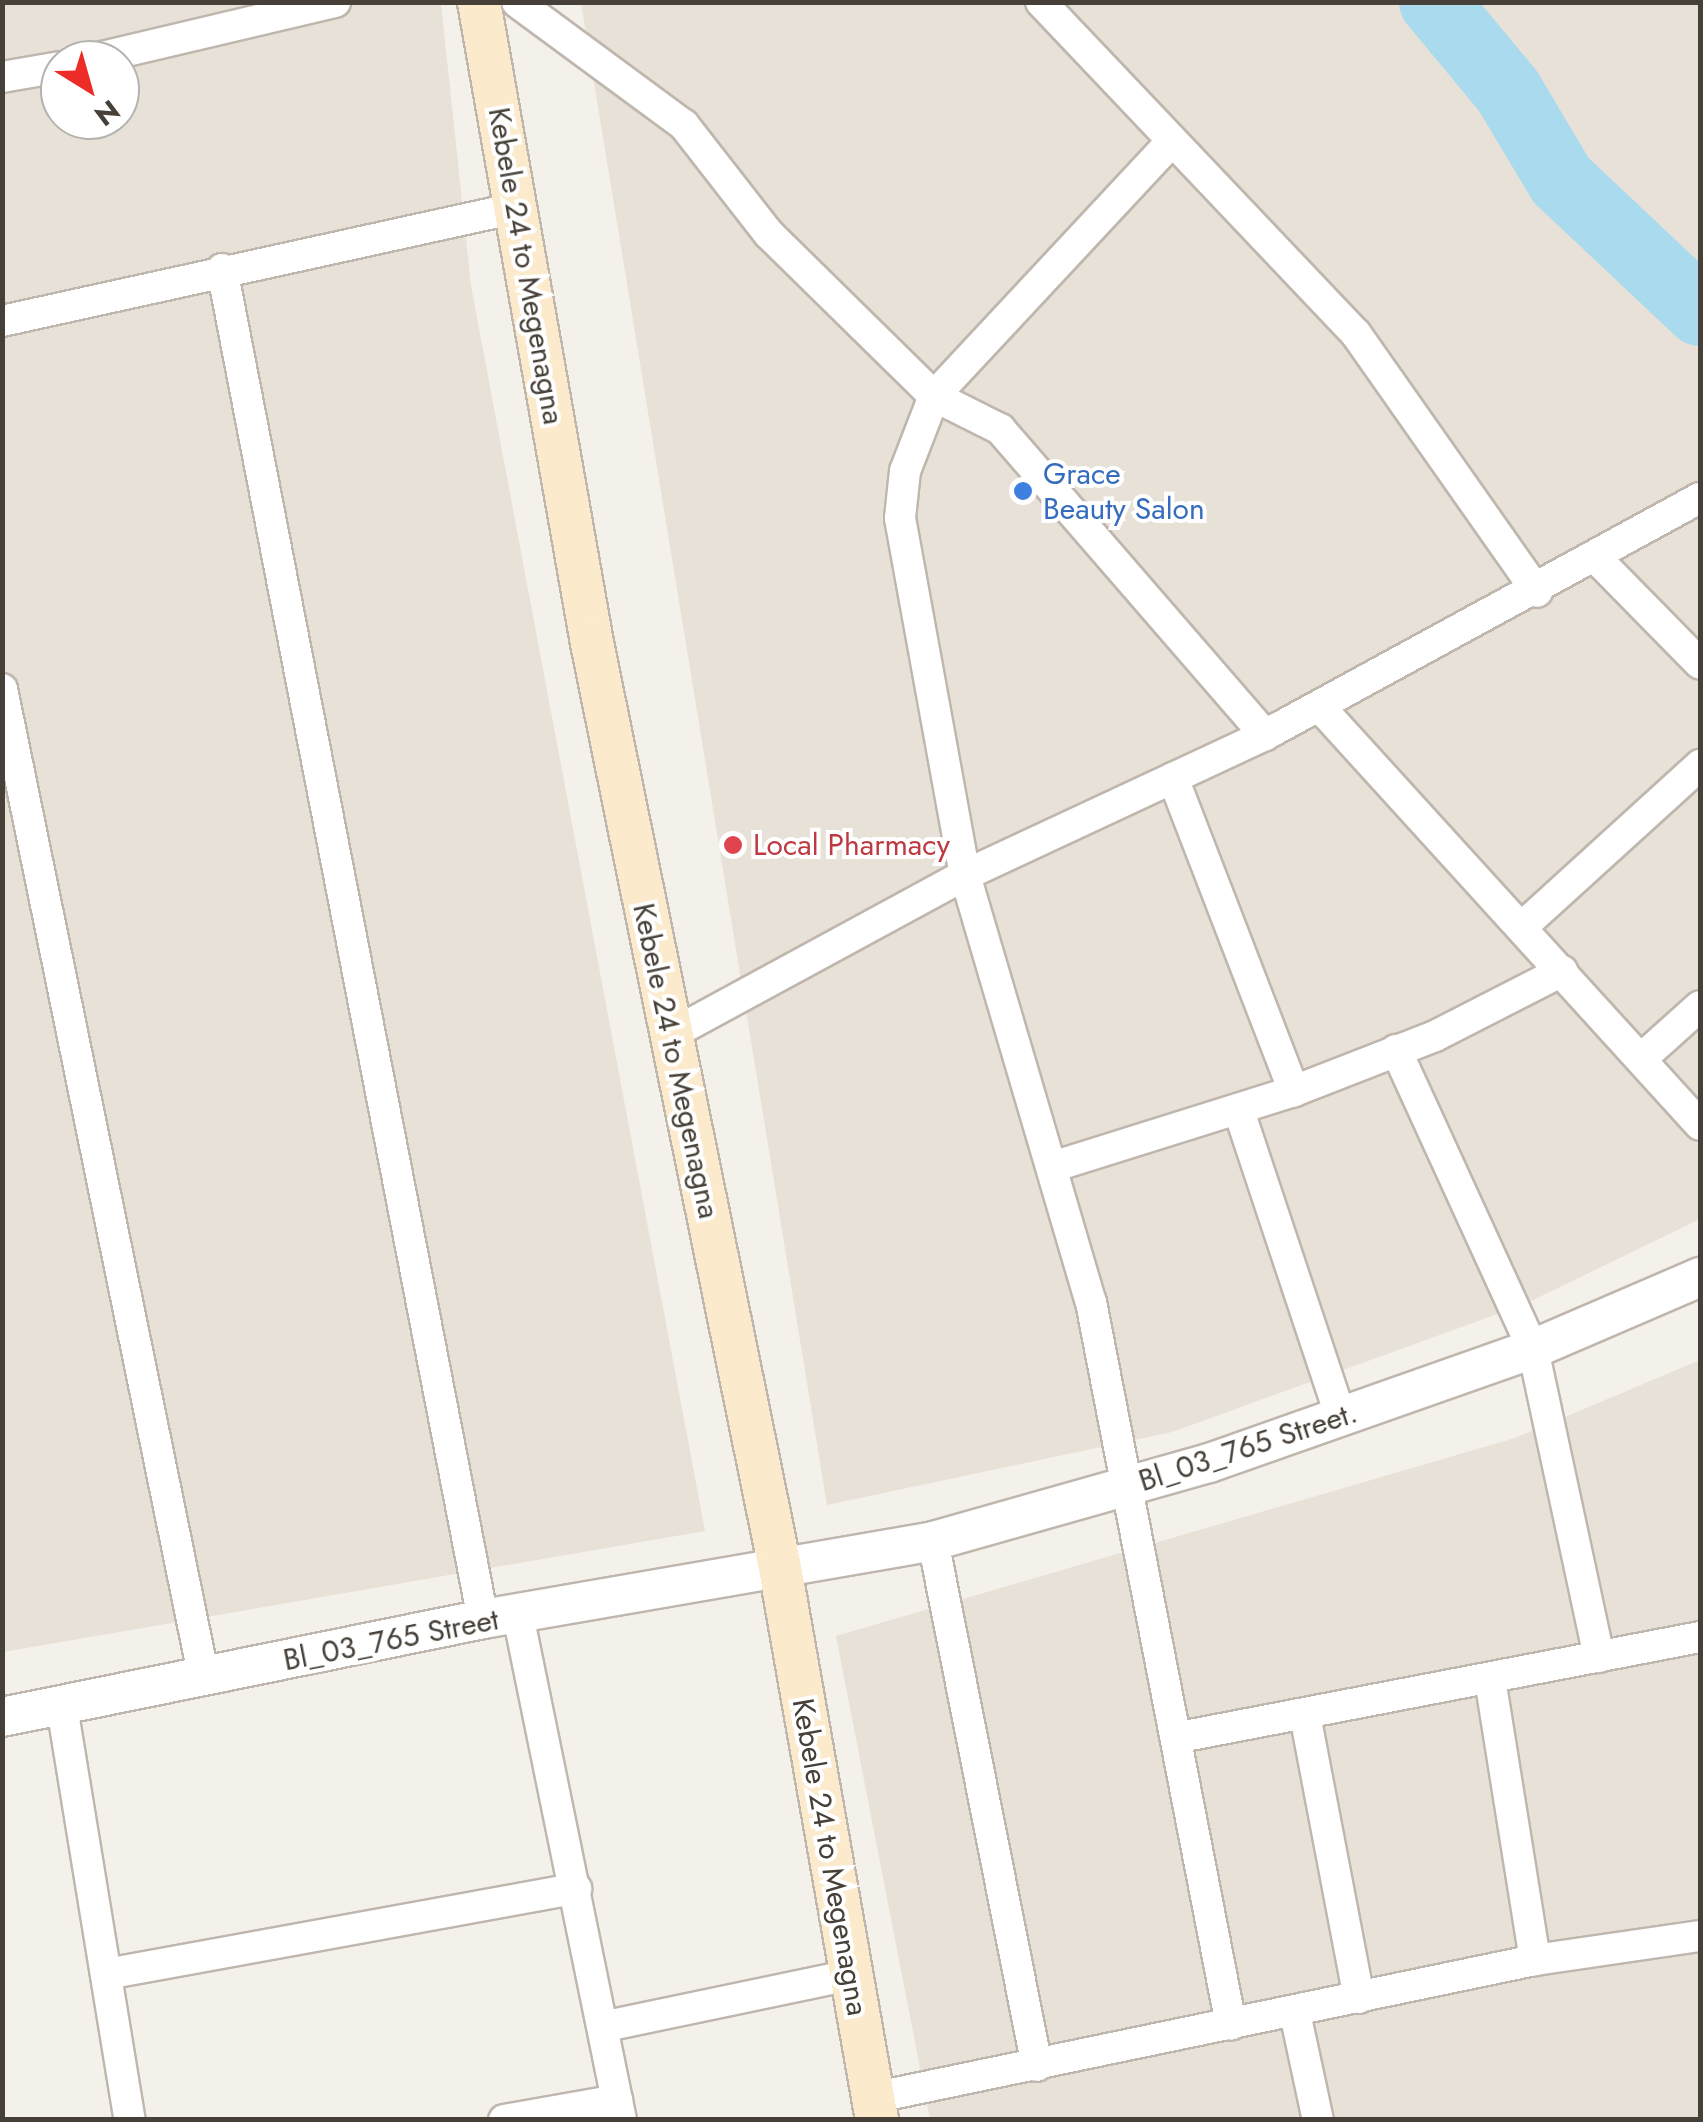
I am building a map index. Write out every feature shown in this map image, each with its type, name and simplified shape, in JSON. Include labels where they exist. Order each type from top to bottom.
[{"type":"main road","name":"Kebele 24 to Megenagna","points":[[479,2],[670,1035],[780,1568],[874,2108]]},
{"type":"street","points":[[140,48],[335,2]]},
{"type":"street","points":[[517,2],[684,125],[769,234],[934,396],[1000,429],[1265,736]]},
{"type":"street","points":[[1041,2],[1356,334],[1537,592]]},
{"type":"street","points":[[2,77],[40,70]]},
{"type":"street","points":[[1172,140],[934,396],[905,471],[900,518],[965,875],[1052,1167],[1128,1486],[1180,1737],[1231,2025]]},
{"type":"street","points":[[2,320],[516,208]]},
{"type":"street","points":[[222,270],[500,1617],[576,1889],[606,2026],[619,2110],[504,2120]]},
{"type":"street","points":[[670,1035],[965,875],[1265,736],[1537,592],[1700,498]]},
{"type":"street","points":[[1596,558],[1700,664]]},
{"type":"street","points":[[2,689],[204,1678]]},
{"type":"street","points":[[1319,706],[1700,1125]]},
{"type":"street","points":[[1522,928],[1700,764]]},
{"type":"street","points":[[1174,778],[1294,1091]]},
{"type":"street","points":[[1052,1167],[1294,1091],[1396,1050],[1562,971]]},
{"type":"street","points":[[1641,1059],[1700,1006]]},
{"type":"street","points":[[1396,1050],[1533,1348],[1599,1657]]},
{"type":"street","points":[[1239,1111],[1340,1418]]},
{"type":"street","name":"Bl_03_765 Street.","points":[[780,1568],[933,1541],[1128,1486],[1340,1418],[1533,1348],[1700,1278]]},
{"type":"street","points":[[933,1541],[1037,2066]]},
{"type":"street","name":"Bl_03_765 Street","points":[[2,1717],[500,1617],[780,1568]]},
{"type":"street","points":[[1180,1737],[1700,1637]]},
{"type":"street","points":[[1490,1678],[1534,1960]]},
{"type":"street","points":[[62,1707],[130,2120]]},
{"type":"street","points":[[1305,1715],[1358,1998]]},
{"type":"street","points":[[106,1974],[576,1889]]},
{"type":"street","points":[[874,2108],[1037,2066],[1534,1960],[1700,1936]]},
{"type":"street","points":[[606,2026],[851,1976]]},
{"type":"street","points":[[1295,2013],[1318,2120]]},
{"type":"shaded area","points":[[3,3],[441,3],[471,286],[705,1531],[3,1652]]},
{"type":"shaded area","points":[[581,3],[1700,3],[1700,1219],[1525,1304],[1172,1432],[827,1505]]},
{"type":"shaded area","points":[[1700,1360],[1700,2119],[930,2119],[836,1636],[1515,1438]]},
{"type":"waterway","points":[[1434,2],[1508,91],[1561,180],[1700,311]]},
{"type":"place","name":"Grace Beauty Salon","points":[[1023,491]]},
{"type":"place","name":"Local Pharmacy","points":[[733,845]]}]
